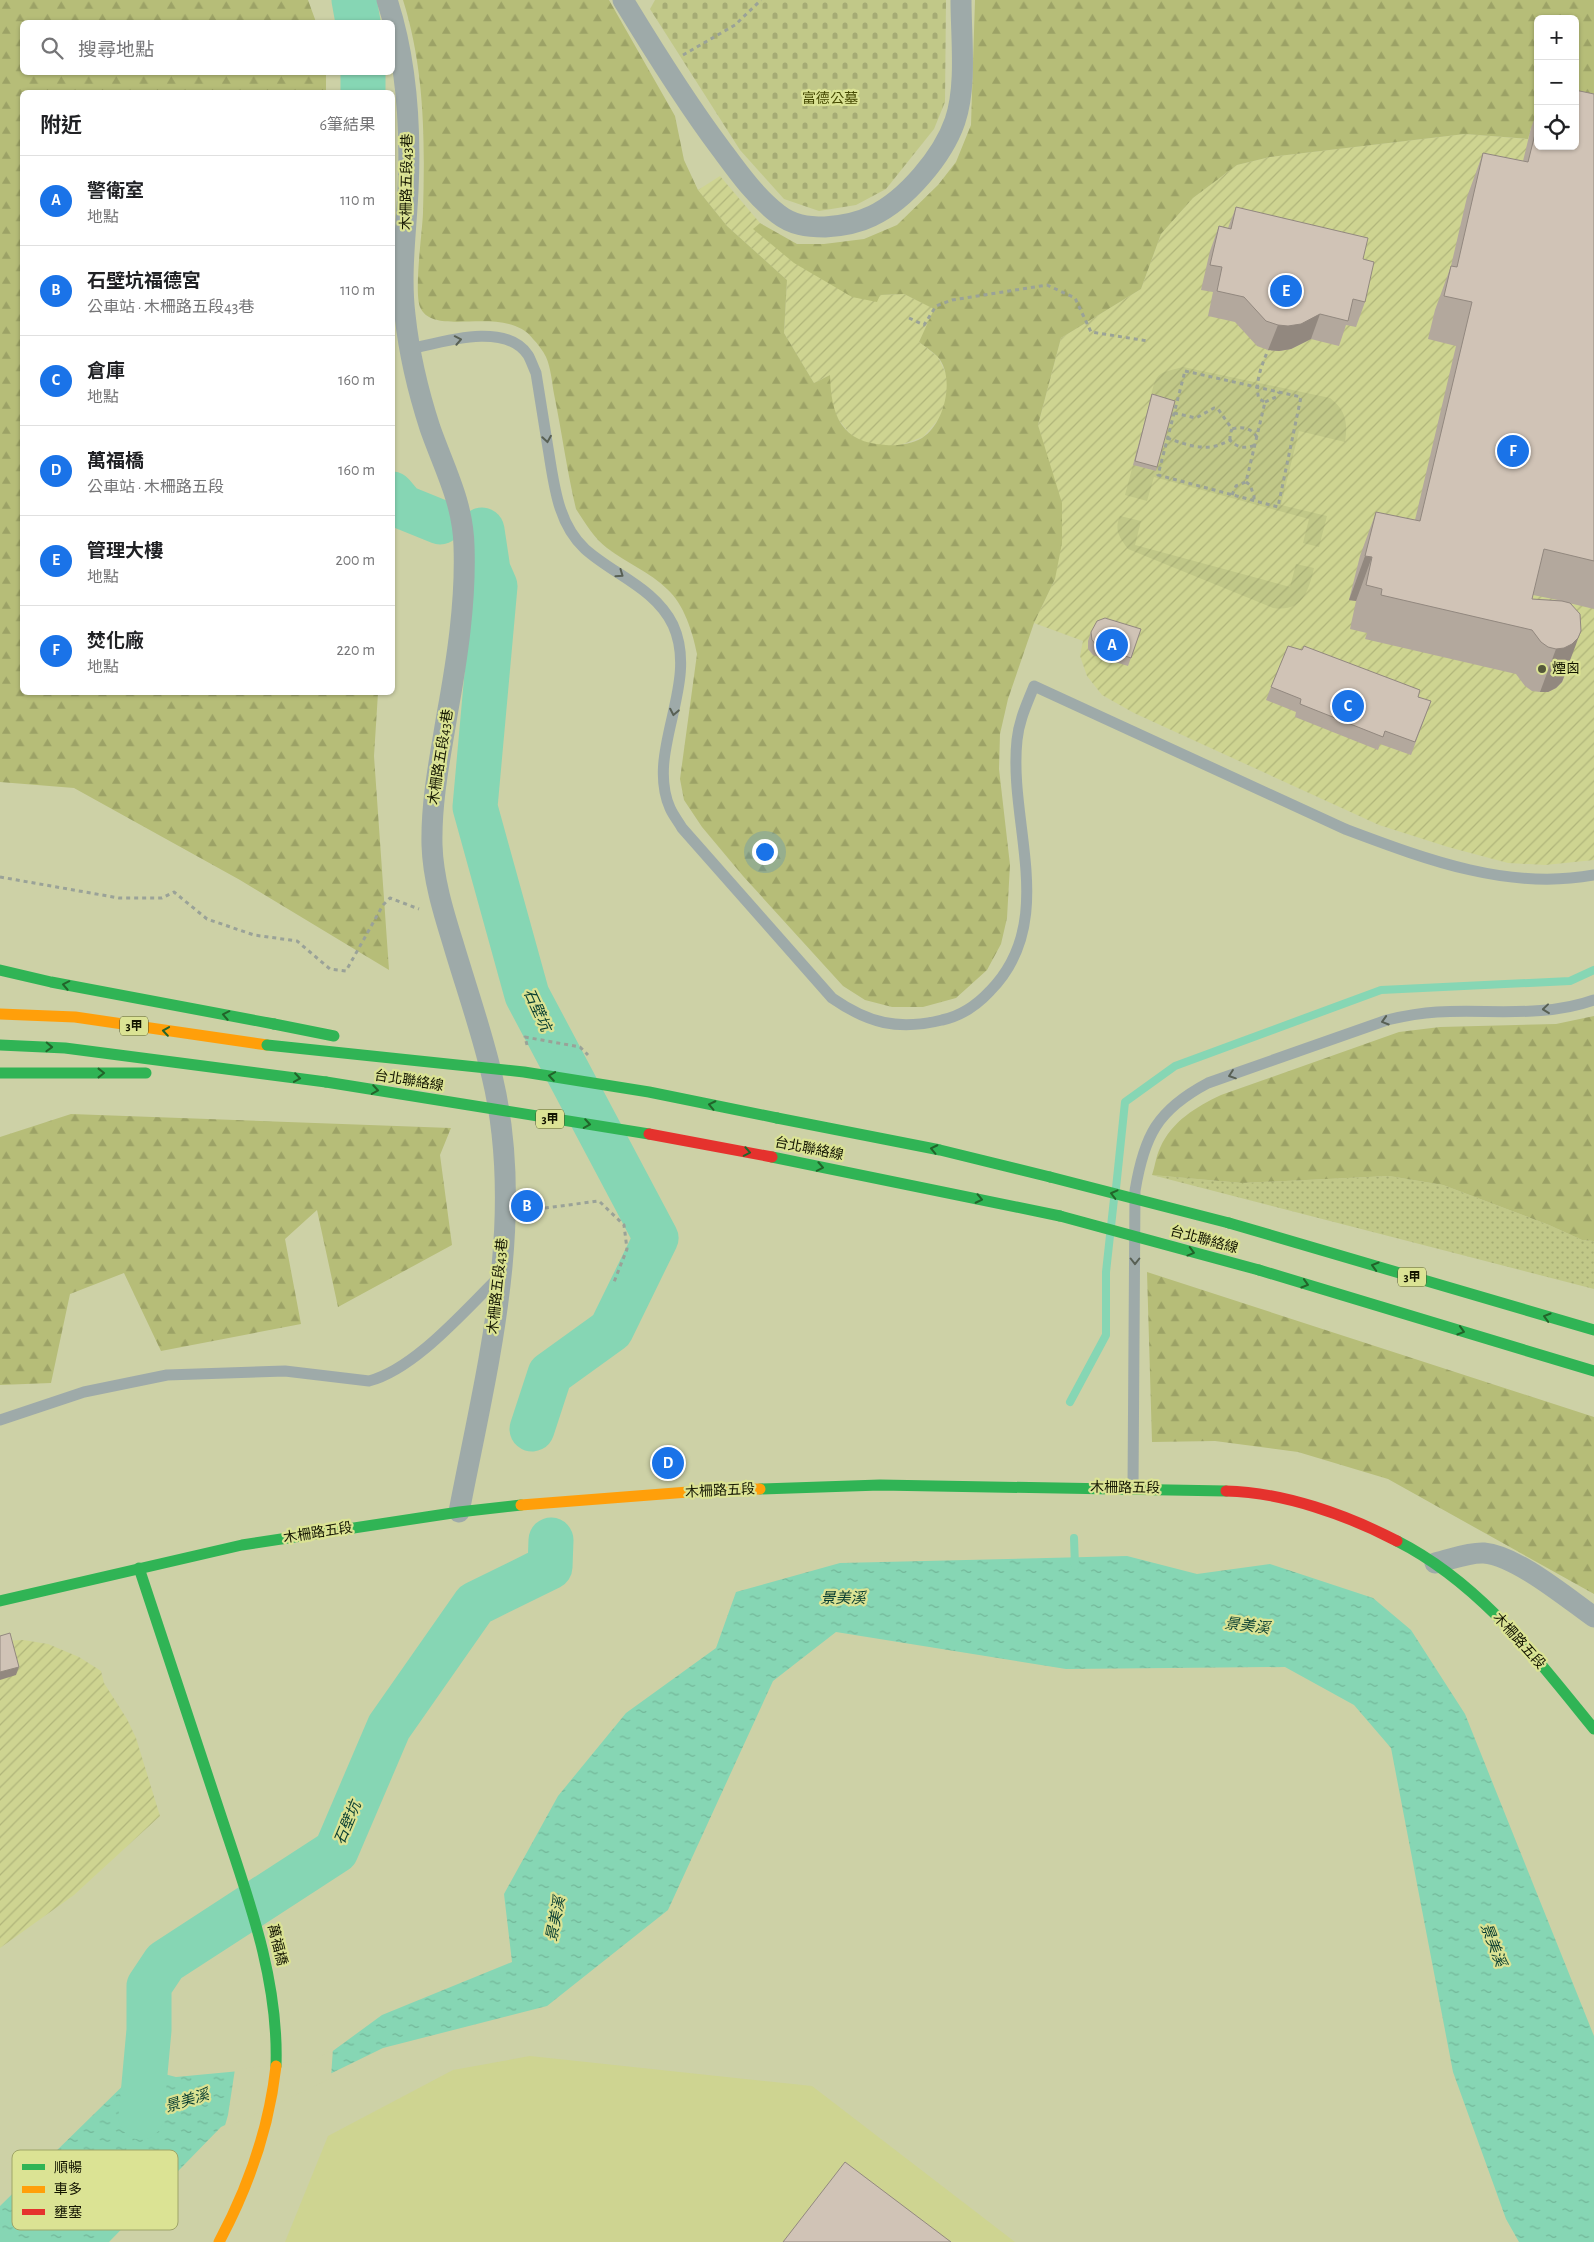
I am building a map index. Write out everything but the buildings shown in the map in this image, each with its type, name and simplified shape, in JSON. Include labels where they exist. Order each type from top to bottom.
[{"type":"main road","points":[[0,970],[51,982],[341,1037]]},
{"type":"main road","name":"台北聯絡線","points":[[0,1014],[75,1017],[267,1045],[524,1072],[649,1092],[940,1150],[1050,1177],[1229,1223],[1594,1330]]},
{"type":"main road","name":"台北聯絡線","points":[[0,1045],[64,1048],[326,1082],[658,1135],[772,1157],[1060,1216],[1258,1270],[1594,1370]]},
{"type":"main road","points":[[389,1046],[524,1072]]},
{"type":"main road","points":[[0,1072],[263,1073]]},
{"type":"main road","name":"木柵路五段","points":[[0,1601],[242,1545],[458,1512],[531,1504],[714,1490],[880,1485],[1231,1491],[1290,1499],[1348,1516],[1401,1541],[1435,1563],[1495,1614],[1594,1729]]},
{"type":"main road","name":"萬福橋","points":[[139,1568],[254,1916],[267,1966],[274,2005],[277,2039],[269,2115],[259,2155],[240,2202],[219,2242]]},
{"type":"street","name":"木柵路五段43巷","points":[[387,0],[393,20]]},
{"type":"street","points":[[623,0],[663,66],[694,112],[745,181],[763,202],[786,219],[803,226],[817,227],[852,224],[871,217],[890,206],[932,163],[956,120],[961,82],[961,0]]},
{"type":"street","name":"木柵路五段43巷","points":[[395,27],[399,40],[408,119],[408,190],[403,286],[410,349],[430,427],[458,503],[464,546],[461,608],[456,655],[433,796],[431,821],[435,869],[446,918],[493,1077],[505,1162],[506,1212],[493,1332],[458,1512]]},
{"type":"street","points":[[1435,1563],[1483,1553],[1498,1556],[1525,1570],[1594,1617]]},
{"type":"lane","points":[[410,349],[472,337],[491,336],[504,338],[518,345],[528,355],[536,373],[556,494],[563,518],[572,534],[585,549],[655,600],[673,625],[681,653],[679,687],[665,757],[664,782],[670,808],[682,828],[832,998],[854,1013],[884,1023],[924,1024],[952,1018],[979,1003],[1000,982],[1012,963],[1023,936],[1026,906],[1026,870],[1017,775],[1017,741],[1021,718],[1034,686],[1346,829],[1394,848],[1449,865],[1499,876],[1543,880],[1594,875]]},
{"type":"lane","points":[[1133,1488],[1135,1191],[1143,1151],[1149,1136],[1170,1107],[1187,1094],[1208,1083],[1387,1020],[1413,1014],[1438,1012],[1547,1009],[1594,1000]]},
{"type":"lane","points":[[0,1420],[84,1392],[167,1375],[286,1371],[369,1381],[382,1378],[419,1354],[500,1276]]},
{"type":"path","points":[[663,66],[735,25],[761,0]]},
{"type":"path","points":[[909,318],[924,325],[928,315],[936,306],[952,300],[1047,285],[1075,298],[1091,332],[1148,341]]},
{"type":"path","points":[[1265,402],[1259,399],[1258,387],[1262,366],[1268,350]]},
{"type":"path","points":[[1185,371],[1279,392],[1301,397],[1278,507],[1158,475],[1185,371]]},
{"type":"path","points":[[1265,402],[1276,397],[1279,392]]},
{"type":"path","points":[[1246,482],[1265,402]]},
{"type":"path","points":[[1174,413],[1196,418],[1214,408],[1218,409],[1232,429]]},
{"type":"path","points":[[1232,429],[1245,428],[1257,436]]},
{"type":"path","points":[[1230,440],[1232,429]]},
{"type":"path","points":[[1167,438],[1192,447],[1208,449],[1230,440]]},
{"type":"path","points":[[1230,440],[1239,447],[1246,448],[1255,445]]},
{"type":"path","points":[[1246,482],[1250,485],[1254,500]]},
{"type":"path","points":[[1232,494],[1236,486],[1246,482]]},
{"type":"path","points":[[0,877],[119,898],[162,898],[174,892],[207,919],[254,935],[297,941],[330,969],[346,972],[383,905],[390,898],[446,918]]},
{"type":"path","points":[[525,1037],[580,1047]]},
{"type":"path","points":[[506,1212],[600,1201],[624,1225],[627,1249],[614,1282]]},
{"type":"shaded area","points":[[1531,128],[1534,136],[1534,150],[1579,150],[1579,145],[1594,141],[1594,860],[1545,865],[1508,863],[1448,847],[1379,825],[1134,713],[1102,695],[1087,676],[1080,656],[1083,641],[1034,623],[1055,579],[1045,451],[1038,425],[1061,338],[1141,289],[1161,234],[1193,198],[1237,165],[1270,157],[1465,134],[1527,139]]},
{"type":"shaded area","points":[[720,176],[760,223],[754,229],[880,295],[904,294],[935,309],[919,342],[938,357],[948,378],[946,405],[937,421],[923,437],[897,446],[869,445],[851,435],[838,419],[830,399],[830,375],[814,383],[784,333],[787,280],[727,226],[698,190]]},
{"type":"shaded area","points":[[23,1640],[48,1644],[79,1657],[101,1671],[104,1683],[127,1719],[136,1738],[160,1816],[74,1895],[0,1948],[0,1641]]},
{"type":"shaded area","points":[[530,2056],[812,2086],[1015,2242],[285,2242],[328,2136],[453,2070]]},
{"type":"green space","points":[[0,0],[308,0],[315,20],[20,20],[20,75],[326,75],[326,90],[20,90],[20,695],[378,695],[374,756],[389,970],[240,880],[74,788],[0,782]]},
{"type":"green space","points":[[403,0],[609,0],[675,116],[684,160],[698,190],[727,226],[787,280],[784,333],[814,383],[830,375],[833,403],[841,424],[858,439],[886,445],[904,444],[922,438],[937,422],[942,411],[947,387],[943,365],[937,356],[919,342],[934,309],[904,294],[880,295],[877,302],[852,297],[794,263],[753,229],[760,223],[797,244],[824,244],[864,239],[897,225],[938,185],[956,162],[971,125],[975,0],[1594,0],[1594,141],[1579,138],[1579,15],[1534,15],[1534,128],[1531,128],[1528,139],[1465,134],[1270,157],[1237,165],[1193,198],[1161,234],[1141,289],[1061,338],[1038,425],[1062,503],[1062,543],[1055,579],[1034,623],[1008,699],[1000,734],[999,769],[1010,865],[1007,918],[1001,944],[987,970],[956,998],[923,1007],[892,1007],[865,1000],[843,986],[743,876],[702,827],[684,800],[680,779],[697,654],[693,637],[683,611],[673,595],[660,583],[602,544],[576,509],[550,371],[542,350],[521,329],[506,323],[439,320],[427,316],[420,307],[418,276],[424,186],[423,132],[420,79]]},
{"type":"green space","name":"富德公墓","points":[[655,0],[946,0],[945,102],[934,129],[886,189],[856,205],[819,211],[784,199],[740,150],[650,9]]},
{"type":"green space","points":[[1183,367],[1330,398],[1340,407],[1346,423],[1345,442],[1299,431],[1281,505],[1327,516],[1319,547],[1303,543],[1309,519],[1154,477],[1147,501],[1125,495],[1133,465],[1156,471],[1173,405],[1150,399],[1156,379],[1167,371]]},
{"type":"green space","points":[[1120,516],[1141,521],[1135,545],[1290,587],[1296,564],[1314,568],[1306,593],[1297,604],[1291,607],[1273,608],[1128,549],[1118,533],[1117,525]]},
{"type":"green space","points":[[1594,1016],[1594,1241],[1582,1240],[1549,1225],[1443,1185],[1389,1176],[1242,1183],[1152,1175],[1159,1151],[1171,1130],[1194,1110],[1221,1095],[1399,1032],[1440,1027],[1556,1024]]},
{"type":"green space","points":[[71,1114],[451,1128],[440,1155],[452,1245],[338,1307],[317,1210],[285,1239],[301,1324],[161,1351],[124,1273],[70,1294],[51,1383],[0,1385],[0,1137]]},
{"type":"green space","points":[[1152,1175],[1242,1183],[1389,1176],[1443,1185],[1549,1225],[1582,1240],[1594,1241],[1594,1289]]},
{"type":"green space","points":[[1147,1272],[1594,1417],[1594,1594],[1388,1479],[1298,1452],[1215,1441],[1152,1442]]},
{"type":"water","name":"景美溪","points":[[1127,1556],[1197,1574],[1270,1564],[1373,1598],[1411,1630],[1465,1714],[1594,2036],[1594,2242],[1519,2242],[1506,2219],[1453,2072],[1391,1748],[1354,1705],[1285,1667],[1066,1669],[836,1632],[773,1681],[668,1910],[547,2006],[383,2048],[221,2127],[178,2171],[178,2150],[57,2150],[141,2068],[176,2077],[315,2064],[382,2015],[512,1962],[504,1894],[558,1796],[626,1713],[716,1648],[736,1592],[840,1563]]},
{"type":"water","points":[[12,2194],[12,2230],[121,2230],[109,2242],[0,2242],[0,2206]]},
{"type":"pier","points":[[333,2048],[331,2078],[224,2129],[235,2069],[314,2062]]},
{"type":"waterway","name":"石壁坑","points":[[354,0],[358,20]]},
{"type":"waterway","name":"石壁坑","points":[[363,75],[363,90]]},
{"type":"waterway","name":"石壁坑","points":[[395,498],[403,507],[440,522]]},
{"type":"waterway","name":"石壁坑","points":[[482,530],[488,570],[495,586],[475,807],[527,995],[656,1238],[611,1330],[550,1374],[532,1429]]},
{"type":"waterway","points":[[1116,1188],[1125,1102],[1175,1066],[1381,990],[1570,981],[1594,970]]},
{"type":"waterway","points":[[1070,1402],[1106,1335],[1106,1272],[1114,1199]]},
{"type":"waterway","points":[[1074,1538],[1075,1566]]},
{"type":"waterway","name":"石壁坑","points":[[141,2117],[149,2030],[149,1986],[165,1962],[336,1851],[389,1727],[475,1604],[550,1567],[551,1540]]},
{"type":"traffic: fast","points":[[0,970],[51,982],[274,1024]]},
{"type":"traffic: fast","points":[[274,1024],[334,1036]]},
{"type":"traffic: fast","points":[[0,1045],[65,1048],[326,1082]]},
{"type":"traffic: fast","points":[[267,1045],[524,1072],[649,1092],[777,1118]]},
{"type":"traffic: fast","points":[[0,1073],[146,1073]]},
{"type":"traffic: fast","points":[[326,1082],[649,1134]]},
{"type":"traffic: fast","points":[[777,1118],[940,1150],[1050,1177]]},
{"type":"traffic: fast","points":[[772,1157],[1060,1216]]},
{"type":"traffic: fast","points":[[1050,1177],[1229,1223]]},
{"type":"traffic: fast","points":[[1060,1216],[1259,1270]]},
{"type":"traffic: fast","points":[[1229,1223],[1594,1330]]},
{"type":"traffic: fast","points":[[1259,1270],[1594,1371]]},
{"type":"traffic: fast","points":[[760,1489],[880,1485],[1226,1491]]},
{"type":"traffic: fast","points":[[0,1601],[242,1545],[459,1512],[521,1505]]},
{"type":"traffic: fast","points":[[1397,1541],[1427,1558],[1481,1600],[1528,1649],[1594,1729]]},
{"type":"traffic: fast","points":[[139,1568],[241,1875],[259,1937],[272,2001],[276,2033],[276,2066]]},
{"type":"traffic: slow","points":[[0,1014],[75,1017],[267,1045]]},
{"type":"traffic: slow","points":[[521,1505],[714,1490],[760,1489]]},
{"type":"traffic: slow","points":[[219,2242],[240,2200],[256,2157],[263,2135],[276,2066]]},
{"type":"traffic: jam","points":[[649,1134],[772,1157]]},
{"type":"traffic: jam","points":[[1226,1491],[1248,1492],[1292,1500],[1357,1522],[1397,1541]]},
{"type":"place","name":"管理大樓","points":[[1286,291]]},
{"type":"place","name":"焚化廠","points":[[1513,451]]},
{"type":"place","name":"警衛室","points":[[1112,645]]},
{"type":"place","name":"煙囪","points":[[1542,669]]},
{"type":"place","name":"倉庫","points":[[1348,706]]},
{"type":"place","name":"石壁坑福德宮","points":[[527,1206]]},
{"type":"place","name":"萬福橋","points":[[668,1463]]}]
